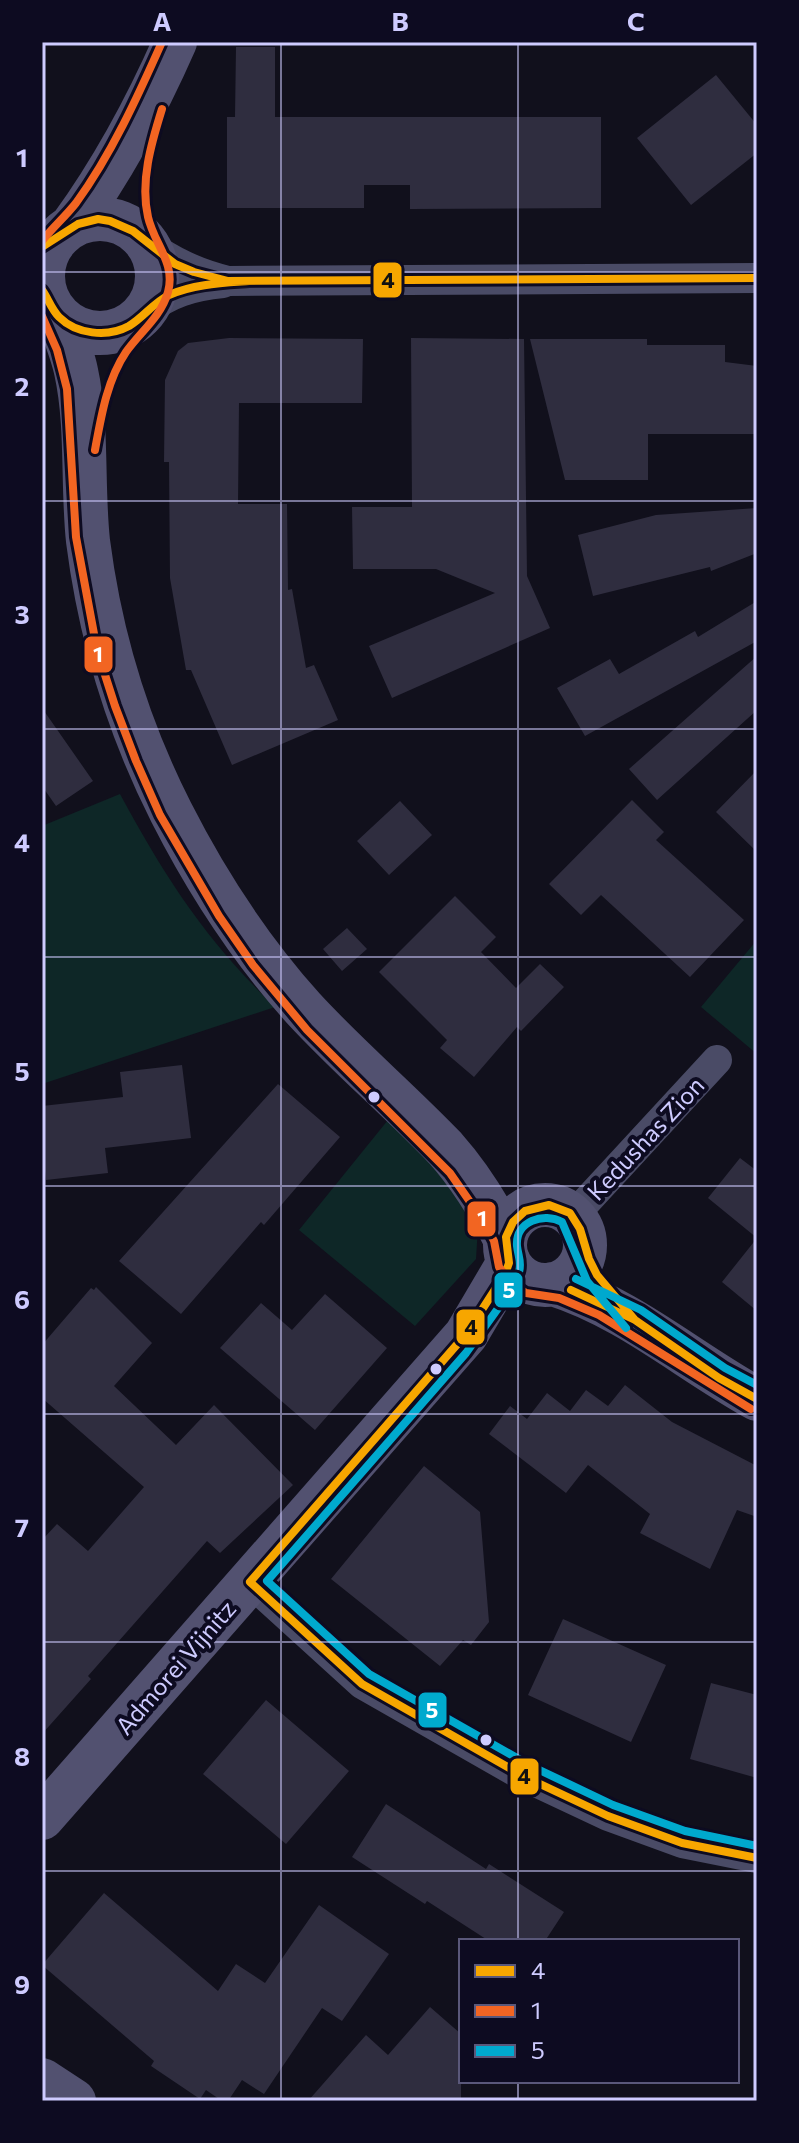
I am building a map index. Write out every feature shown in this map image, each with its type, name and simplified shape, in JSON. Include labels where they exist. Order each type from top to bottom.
[{"type":"street","points":[[175,42],[157,83],[102,184],[55,239],[42,275],[76,373],[81,408],[88,540],[107,643],[134,725],[170,811],[219,895],[257,950],[301,1006],[446,1150],[484,1200],[526,1267],[635,1320],[719,1378],[757,1399]]},
{"type":"street","points":[[83,449],[92,398],[101,375],[112,352],[154,296],[158,278],[155,259],[143,239],[134,183],[144,125],[157,83]]},
{"type":"street","points":[[55,239],[84,221],[114,221],[175,264],[228,281],[757,278]]},
{"type":"street","points":[[48,299],[69,324],[83,331],[115,332],[163,298],[180,290],[249,281]]},
{"type":"street","name":"Kedushas Zion","points":[[565,1225],[717,1060]]},
{"type":"street","points":[[446,1150],[565,1225],[605,1286],[635,1320]]},
{"type":"street","points":[[526,1267],[515,1217],[565,1225]]},
{"type":"street","points":[[526,1267],[571,1275],[580,1265],[565,1225]]},
{"type":"street","name":"Admorei Vijnitz","points":[[42,1818],[526,1267]]},
{"type":"street","points":[[250,1582],[362,1684],[525,1777],[627,1823],[682,1843],[757,1858]]},
{"type":"street","points":[[42,2080],[74,2101]]},
{"type":"green space","points":[[120,794],[188,907],[228,957],[275,1007],[42,1084],[42,826]]},
{"type":"green space","points":[[757,940],[757,1054],[701,1007]]},
{"type":"green space","points":[[388,1120],[461,1179],[478,1227],[476,1259],[415,1326],[299,1230]]},
{"type":"building","points":[[236,47],[275,47],[275,117],[601,117],[601,208],[410,209],[410,185],[364,185],[364,208],[227,208],[227,117],[235,117]]},
{"type":"building","points":[[716,75],[757,125],[757,153],[691,205],[637,138]]},
{"type":"building","points":[[229,338],[363,339],[362,403],[239,403],[238,504],[287,504],[288,590],[292,589],[306,668],[314,665],[338,720],[232,765],[191,670],[186,670],[170,578],[169,462],[164,462],[165,380],[178,351],[188,343]]},
{"type":"building","points":[[411,338],[524,339],[527,576],[550,628],[392,698],[369,646],[495,593],[436,569],[353,569],[352,507],[412,507]]},
{"type":"building","points":[[530,339],[647,339],[647,345],[725,345],[725,362],[757,366],[757,434],[648,434],[648,480],[565,480]]},
{"type":"building","points":[[757,508],[757,553],[711,571],[710,567],[593,596],[578,535],[656,515]]},
{"type":"building","points":[[757,601],[757,641],[585,736],[557,688],[610,659],[619,674],[695,631],[698,637]]},
{"type":"building","points":[[757,656],[757,710],[657,800],[629,769]]},
{"type":"building","points":[[42,708],[93,781],[56,806],[42,786]]},
{"type":"building","points":[[757,770],[757,852],[716,812]]},
{"type":"building","points":[[632,800],[664,832],[656,840],[744,920],[690,977],[601,895],[581,915],[549,884]]},
{"type":"building","points":[[400,801],[432,835],[389,875],[357,841]]},
{"type":"building","points":[[455,896],[496,937],[481,952],[516,988],[540,964],[564,987],[521,1031],[517,1027],[474,1077],[440,1048],[447,1040],[379,972]]},
{"type":"building","points":[[347,928],[367,949],[342,971],[323,949]]},
{"type":"building","points":[[182,1065],[191,1138],[105,1148],[108,1173],[46,1180],[42,1106],[123,1097],[120,1072]]},
{"type":"building","points":[[278,1084],[340,1137],[181,1314],[119,1261]]},
{"type":"building","points":[[740,1158],[757,1171],[757,1238],[708,1198]]},
{"type":"building","points":[[757,1238],[757,1311],[722,1282]]},
{"type":"building","points":[[96,1287],[152,1343],[114,1386],[176,1445],[214,1405],[293,1485],[220,1553],[207,1541],[88,1676],[91,1679],[42,1734],[42,1540],[57,1524],[88,1551],[144,1487],[42,1398],[42,1345],[91,1288],[94,1290]]},
{"type":"building","points":[[325,1294],[387,1348],[315,1430],[220,1348],[261,1303],[292,1330]]},
{"type":"building","points":[[625,1385],[672,1422],[757,1466],[757,1517],[737,1510],[710,1569],[640,1533],[650,1514],[588,1465],[566,1493],[489,1434],[510,1406],[527,1419],[547,1393],[570,1411],[586,1390],[608,1406]]},
{"type":"building","points":[[424,1466],[480,1512],[489,1622],[471,1645],[463,1640],[440,1666],[331,1579]]},
{"type":"building","points":[[563,1619],[666,1665],[631,1742],[528,1695]]},
{"type":"building","points":[[711,1683],[757,1695],[757,1778],[690,1759]]},
{"type":"building","points":[[266,1700],[349,1771],[286,1844],[203,1774]]},
{"type":"building","points":[[386,1804],[486,1869],[489,1864],[564,1912],[546,1939],[486,1939],[352,1857]]},
{"type":"building","points":[[104,1893],[218,1991],[236,1964],[265,1983],[319,1905],[389,1954],[342,2021],[322,2008],[264,2094],[242,2080],[228,2101],[222,2101],[206,2090],[200,2099],[151,2066],[154,2061],[42,1965]]},
{"type":"building","points":[[430,2007],[459,2032],[461,2101],[308,2101],[366,2035],[388,2055]]},
{"type":"transit line","name":"1","points":[[42,241],[76,203],[101,165],[162,42]]},
{"type":"transit line","name":"1","points":[[95,450],[114,374],[126,352],[165,301],[170,282],[167,263],[148,217],[145,190],[151,149],[162,109]]},
{"type":"transit line","name":"4","points":[[42,247],[78,224],[98,219],[133,231],[175,264],[228,281],[757,278]]},
{"type":"transit line","name":"4","points":[[42,290],[56,314],[66,323],[102,333],[129,326],[163,298],[179,291],[249,281]]},
{"type":"transit line","name":"1","points":[[42,316],[57,350],[67,389],[76,537],[97,650],[115,706],[160,815],[219,916],[253,965],[307,1030],[450,1173],[484,1222],[494,1241],[499,1267],[511,1283],[526,1293],[559,1298],[599,1315],[751,1409]]},
{"type":"transit line","name":"4","points":[[635,1320],[597,1275],[580,1229],[570,1213],[549,1205],[525,1211],[513,1222],[506,1237],[509,1263],[505,1274],[467,1333],[250,1582],[362,1684],[525,1777],[608,1816],[682,1843],[757,1858]]},
{"type":"transit line","name":"5","points":[[626,1328],[587,1281],[562,1222],[547,1218],[526,1225],[518,1237],[519,1272],[499,1307],[466,1353],[267,1581],[369,1674],[531,1766],[613,1805],[685,1831],[757,1846]]},
{"type":"transit line","name":"5","points":[[576,1279],[641,1310],[725,1368],[757,1385]]},
{"type":"transit line","name":"4","points":[[571,1290],[635,1320],[719,1378],[757,1399]]}]
